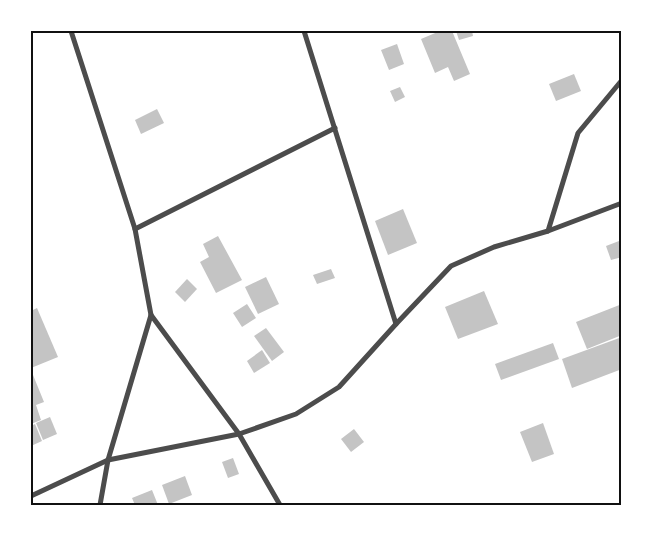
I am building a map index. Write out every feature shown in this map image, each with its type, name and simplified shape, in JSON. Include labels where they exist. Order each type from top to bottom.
[{"type":"street","points":[[71,31],[135,229],[151,315],[239,434],[280,505]]},
{"type":"street","points":[[304,31],[396,324]]},
{"type":"street","points":[[548,231],[578,133],[622,80]]},
{"type":"street","points":[[135,229],[335,128]]},
{"type":"street","points":[[31,496],[108,460],[239,434],[296,414],[339,387],[451,266],[494,247],[548,231],[622,203]]},
{"type":"street","points":[[100,505],[108,460],[151,315]]},
{"type":"building","points":[[440,31],[452,31],[470,74],[454,81],[448,67],[435,73],[421,39]]},
{"type":"building","points":[[456,31],[472,31],[473,36],[459,40]]},
{"type":"building","points":[[397,44],[404,64],[389,70],[381,50]]},
{"type":"building","points":[[574,74],[581,91],[556,101],[549,84]]},
{"type":"building","points":[[400,87],[405,97],[395,102],[390,91]]},
{"type":"building","points":[[157,109],[164,123],[141,134],[135,120]]},
{"type":"building","points":[[403,209],[417,243],[388,255],[375,221]]},
{"type":"building","points":[[218,236],[242,280],[216,293],[200,262],[209,257],[203,244]]},
{"type":"building","points":[[619,241],[622,257],[611,260],[606,246]]},
{"type":"building","points":[[331,269],[335,278],[317,284],[313,275]]},
{"type":"building","points":[[266,277],[279,304],[258,314],[245,287]]},
{"type":"building","points":[[187,279],[197,289],[185,302],[175,292]]},
{"type":"building","points":[[484,291],[498,324],[458,339],[445,307]]},
{"type":"building","points":[[247,304],[256,318],[242,327],[233,313]]},
{"type":"building","points":[[622,304],[622,335],[587,349],[576,322]]},
{"type":"building","points":[[37,308],[58,357],[31,368],[31,311]]},
{"type":"building","points":[[266,328],[284,352],[272,361],[254,336]]},
{"type":"building","points":[[622,337],[622,369],[572,388],[562,359]]},
{"type":"building","points":[[553,343],[559,359],[501,380],[495,364]]},
{"type":"building","points":[[262,350],[270,363],[254,373],[247,361]]},
{"type":"building","points":[[31,370],[44,402],[36,405],[41,420],[31,424]]},
{"type":"building","points":[[50,417],[57,434],[43,440],[36,423]]},
{"type":"building","points":[[543,423],[554,454],[532,462],[520,432]]},
{"type":"building","points":[[35,424],[42,441],[31,446],[31,426]]},
{"type":"building","points":[[354,429],[364,442],[351,452],[341,439]]},
{"type":"building","points":[[233,458],[239,474],[228,478],[222,462]]},
{"type":"building","points":[[185,476],[192,495],[169,504],[162,485]]},
{"type":"building","points":[[152,490],[158,505],[135,505],[132,498]]}]
